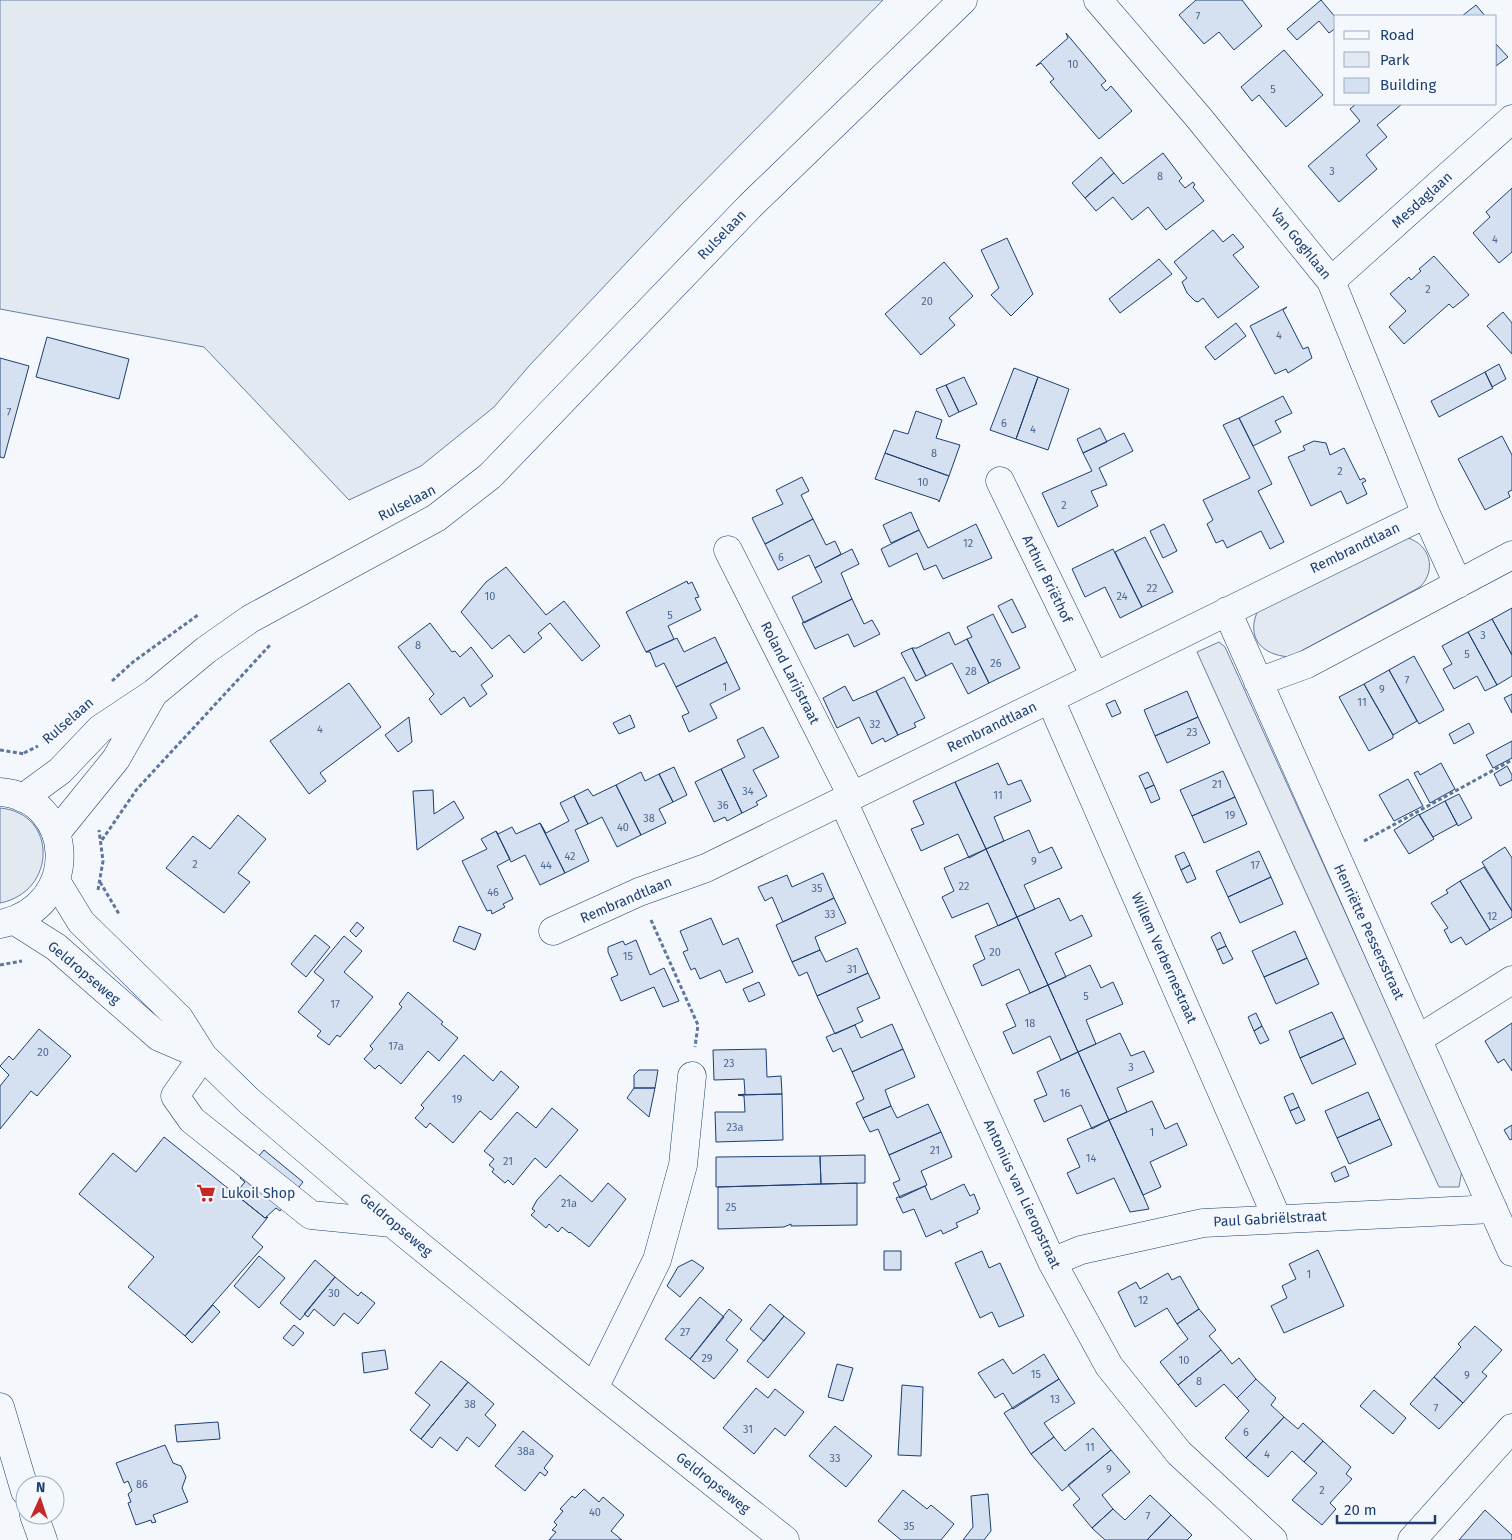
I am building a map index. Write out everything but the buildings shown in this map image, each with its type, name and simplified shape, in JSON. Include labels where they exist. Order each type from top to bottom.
[{"type":"street","name":"Rulselaan","points":[[12,795],[60,771],[100,728],[154,693],[206,650],[250,618],[436,518],[490,476],[750,206],[963,0]]},
{"type":"street","name":"Van Goghlaan","points":[[1098,0],[1200,118],[1331,281],[1426,514],[1458,584]]},
{"type":"street","name":"Mesdaglaan","points":[[1331,281],[1512,118]]},
{"type":"street","name":"Arthur Briëthof","points":[[1000,481],[1095,677]]},
{"type":"street","name":"Rembrandtlaan","points":[[553,931],[639,892],[706,868],[1426,514]]},
{"type":"street","name":"Roland Larijstraat","points":[[728,550],[848,799]]},
{"type":"street","points":[[1258,682],[1307,664],[1512,555]]},
{"type":"street","name":"Henriëtte Pessersstraat","points":[[1227,611],[1334,857],[1418,1039],[1512,1252]]},
{"type":"street","name":"Rulselaan","points":[[56,833],[116,759],[154,693]]},
{"type":"street","name":"Willem Verbernestraat","points":[[1050,699],[1277,1218]]},
{"type":"street","points":[[7,923],[32,912],[46,898],[56,881],[61,857],[56,833],[43,812],[12,795]]},
{"type":"street","name":"Antonius van Lieropstraat","points":[[848,799],[1052,1262],[1115,1373],[1179,1454],[1273,1540]]},
{"type":"street","name":"Geldropseweg","points":[[56,881],[81,922],[179,1018],[203,1056],[249,1101],[392,1223],[594,1388],[785,1540]]},
{"type":"street","name":"Geldropseweg","points":[[7,923],[56,947],[159,1037],[203,1056]]},
{"type":"street","points":[[1418,1039],[1512,980]]},
{"type":"street","points":[[203,1056],[175,1096],[192,1120],[312,1215],[392,1223]]},
{"type":"street","points":[[594,1388],[657,1260],[684,1165],[692,1076]]},
{"type":"street","name":"Paul Gabriëlstraat","points":[[1052,1262],[1081,1250],[1203,1223],[1493,1209]]},
{"type":"street","points":[[0,1407],[20,1475]]},
{"type":"street","points":[[1412,1540],[1512,1428]]},
{"type":"street","points":[[37,1525],[42,1540]]},
{"type":"path","name":"Rulselaan","points":[[105,688],[133,662],[205,611]]},
{"type":"path","points":[[102,840],[137,789],[274,641]]},
{"type":"path","name":"Rulselaan","points":[[0,750],[24,754],[41,745]]},
{"type":"path","points":[[1334,857],[1512,760]]},
{"type":"path","points":[[639,892],[698,1025],[692,1076]]},
{"type":"green space","points":[[0,0],[883,0],[680,206],[529,366],[494,407],[421,466],[349,500],[204,347],[0,309]]},
{"type":"green space","points":[[1408,538],[1422,546],[1429,559],[1428,573],[1420,587],[1290,657],[1271,652],[1263,648],[1258,642],[1254,627],[1259,608]]},
{"type":"green space","points":[[1219,642],[1225,647],[1462,1170],[1459,1187],[1439,1187],[1197,652]]},
{"type":"green space","points":[[0,808],[19,813],[32,823],[41,837],[43,853],[40,869],[32,884],[19,896],[0,903]]},
{"type":"place","name":"Lukoil Shop","points":[[206,1193]]}]
